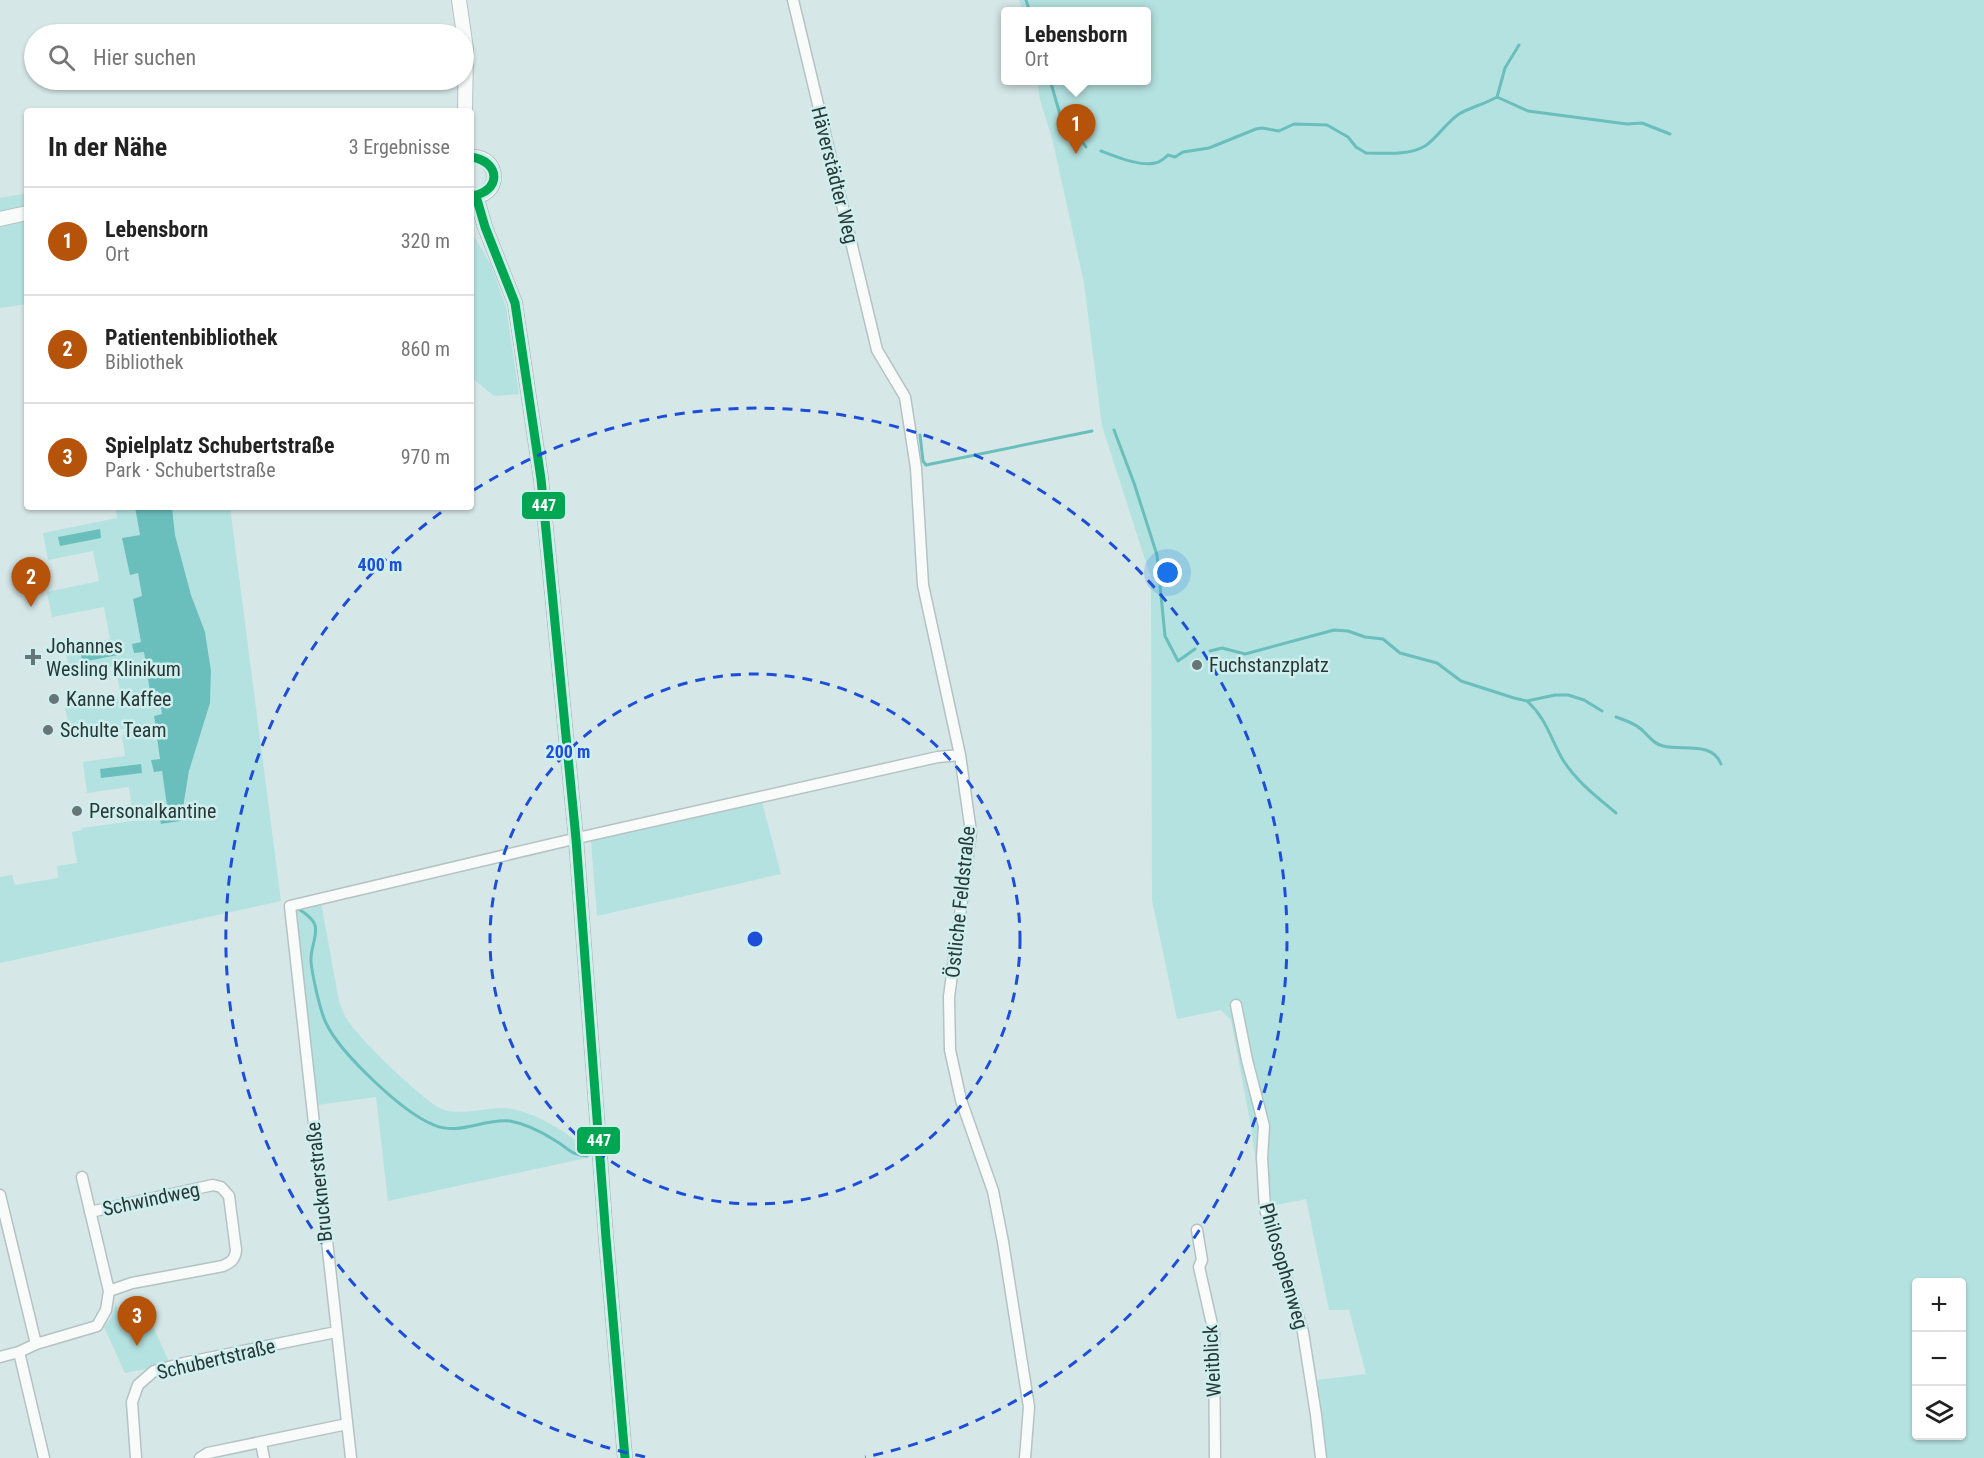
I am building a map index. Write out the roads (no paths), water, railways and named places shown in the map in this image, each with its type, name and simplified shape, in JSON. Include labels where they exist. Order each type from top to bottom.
[{"type":"main road","points":[[459,0],[462,24]]},
{"type":"main road","points":[[465,90],[465,108]]},
{"type":"main road","points":[[474,157],[486,160],[494,172],[494,179],[488,191],[474,196],[515,303],[542,479],[576,838],[606,1238],[626,1458]]},
{"type":"main road","points":[[0,219],[24,214]]},
{"type":"street","name":"Häverstädter Weg","points":[[793,0],[877,350]]},
{"type":"street","name":"Östliche Feldstraße","points":[[877,350],[905,397],[916,468],[923,585],[960,755],[971,832],[949,997],[950,1050],[960,1100],[993,1191],[1003,1242],[1029,1407],[1025,1458]]},
{"type":"street","points":[[576,838],[938,757],[960,755]]},
{"type":"street","name":"Brucknerstraße","points":[[351,1458],[290,906],[576,838]]},
{"type":"street","name":"Philosophenweg","points":[[1236,1005],[1264,1126],[1262,1158],[1265,1209],[1303,1332],[1321,1458]]},
{"type":"street","points":[[0,1357],[97,1326],[106,1310],[109,1291],[82,1177]]},
{"type":"street","name":"Schwindweg","points":[[90,1212],[213,1185],[221,1187],[230,1196],[236,1250],[231,1262],[223,1266],[132,1283],[109,1291]]},
{"type":"street","points":[[0,1195],[36,1344]]},
{"type":"street","name":"Weitblick","points":[[1197,1230],[1202,1260],[1199,1267],[1214,1333],[1215,1458]]},
{"type":"street","name":"Schubertstraße","points":[[136,1458],[132,1402],[138,1385],[154,1371],[336,1332]]},
{"type":"street","points":[[19,1352],[44,1458]]},
{"type":"street","points":[[200,1458],[207,1453],[347,1424]]},
{"type":"street","points":[[261,1443],[264,1458]]},
{"type":"water","points":[[136,510],[172,510],[175,535],[191,595],[205,632],[211,671],[210,703],[189,771],[181,821],[161,824],[159,815],[168,813],[162,771],[154,772],[151,760],[160,759],[154,716],[162,714],[158,691],[150,692],[144,652],[134,653],[132,644],[141,642],[133,599],[142,596],[138,573],[130,575],[122,538],[140,535]]},
{"type":"water","points":[[100,529],[101,538],[60,546],[58,537]]},
{"type":"water","points":[[122,646],[123,654],[82,662],[81,654]]},
{"type":"water","points":[[141,764],[142,773],[101,778],[100,769]]},
{"type":"waterway","points":[[1026,0],[1028,7]]},
{"type":"waterway","points":[[1497,97],[1505,68],[1519,45]]},
{"type":"waterway","points":[[1051,85],[1066,135],[1079,137],[1086,147]]},
{"type":"waterway","points":[[1101,151],[1142,164],[1149,164],[1159,162],[1168,155],[1175,157],[1183,152],[1209,148],[1256,129],[1279,131],[1294,124],[1327,125],[1348,137],[1356,147],[1366,153],[1404,153],[1425,146],[1459,114],[1497,97],[1528,111],[1627,124],[1642,123],[1670,134]]},
{"type":"waterway","points":[[1114,430],[1157,555],[1165,636],[1178,661],[1195,649]]},
{"type":"waterway","points":[[920,435],[923,461],[926,465],[1092,431]]},
{"type":"waterway","points":[[1210,651],[1222,648],[1245,654],[1334,630],[1348,631],[1365,637],[1383,639],[1400,653],[1437,663],[1461,681],[1514,698],[1527,701],[1555,695],[1568,695],[1584,700],[1602,711]]},
{"type":"waterway","points":[[1527,701],[1544,722],[1569,768],[1588,789],[1616,813]]},
{"type":"waterway","points":[[1616,717],[1635,725],[1659,745],[1696,748],[1711,752],[1721,764]]},
{"type":"waterway","points":[[299,909],[315,925],[316,934],[311,961],[321,1010],[326,1023],[344,1050],[390,1095],[421,1118],[443,1128],[453,1129],[510,1121],[534,1129],[574,1153],[587,1156]]},
{"type":"place","name":"Lebensborn","points":[[1076,154]]},
{"type":"place","name":"Patientenbibliothek","points":[[31,607]]},
{"type":"place","name":"Johannes Wesling Klinikum","points":[[33,657]]},
{"type":"place","name":"Fuchstanzplatz","points":[[1197,665]]},
{"type":"place","name":"Kanne Kaffee","points":[[54,699]]},
{"type":"place","name":"Schulte Team","points":[[48,730]]},
{"type":"place","name":"Personalkantine","points":[[77,811]]},
{"type":"place","name":"Spielplatz Schubertstraße","points":[[137,1346]]}]
